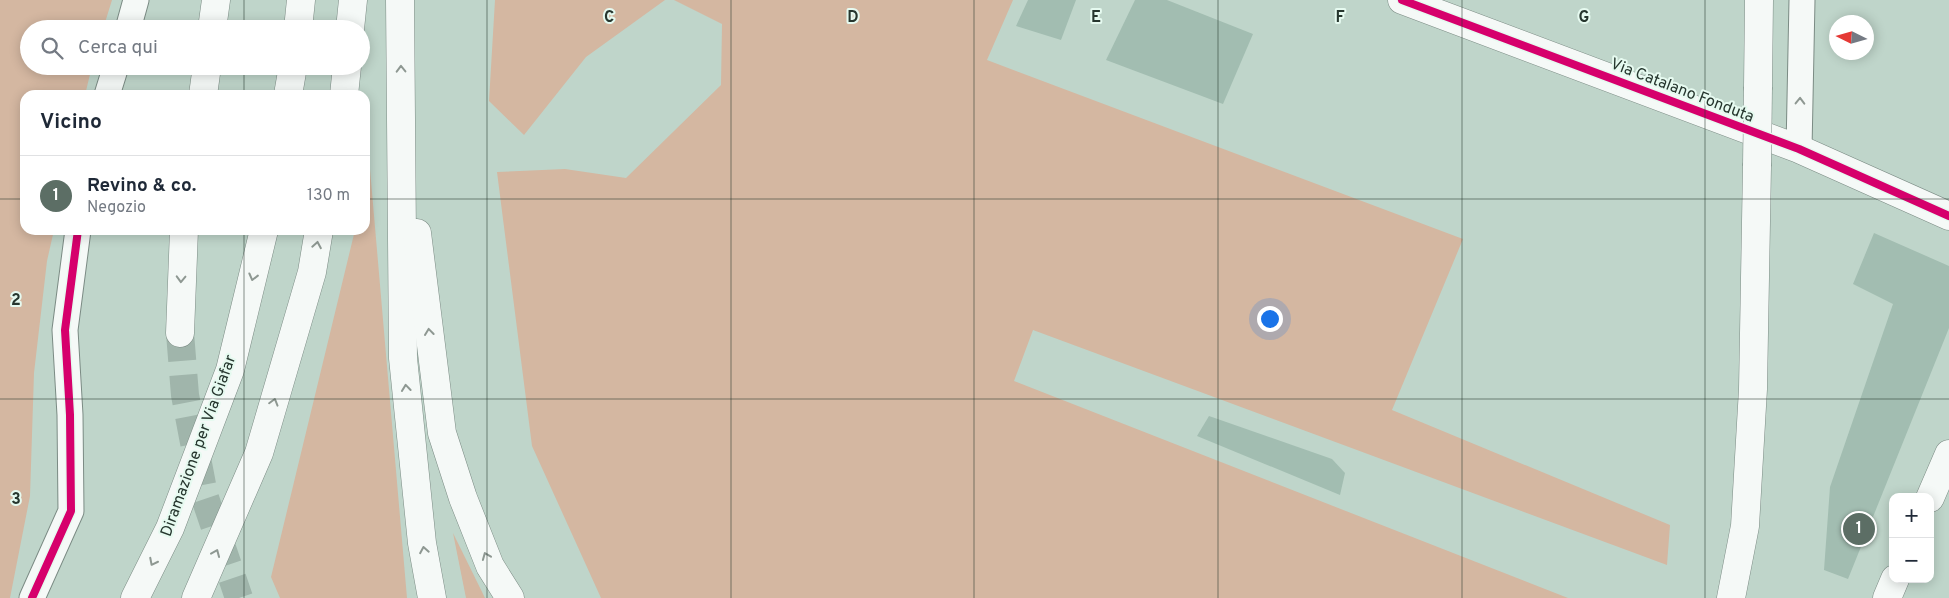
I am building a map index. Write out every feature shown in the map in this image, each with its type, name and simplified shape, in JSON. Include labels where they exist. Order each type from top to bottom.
[{"type":"main road","points":[[213,20],[216,0]]},
{"type":"main road","points":[[299,20],[302,0]]},
{"type":"main road","points":[[351,20],[354,0]]},
{"type":"main road","points":[[400,0],[403,358],[422,544],[432,598]]},
{"type":"main road","name":"Via Catalano Fonduta","points":[[1402,0],[1800,149],[1949,216]]},
{"type":"main road","points":[[1731,598],[1744,526],[1753,388],[1759,0]]},
{"type":"main road","points":[[204,90],[206,75]]},
{"type":"main road","points":[[289,90],[291,75]]},
{"type":"main road","points":[[345,90],[346,75]]},
{"type":"main road","points":[[402,110],[442,433],[463,498],[490,566],[510,598]]},
{"type":"main road","points":[[180,333],[184,235]]},
{"type":"main road","name":"Diramazione per Via Giafar","points":[[135,598],[170,528],[230,370],[263,235]]},
{"type":"main road","points":[[196,598],[259,453],[312,272],[318,235]]},
{"type":"main road","points":[[1939,487],[1949,454]]},
{"type":"main road","points":[[1887,598],[1893,583]]},
{"type":"street","points":[[130,20],[136,0]]},
{"type":"street","points":[[1800,149],[1802,0]]},
{"type":"street","points":[[109,90],[113,75]]},
{"type":"street","points":[[32,598],[71,511],[70,415],[65,330],[77,235]]},
{"type":"shaded area","points":[[0,0],[112,0],[106,20],[20,20],[20,75],[90,75],[86,90],[20,90],[20,235],[53,235],[47,261],[34,373],[30,496],[10,598],[0,598]]},
{"type":"shaded area","points":[[495,0],[665,0],[586,57],[524,135],[489,101]]},
{"type":"shaded area","points":[[674,0],[1013,0],[987,60],[1463,239],[1392,410],[1670,525],[1667,565],[1033,330],[1014,381],[1568,598],[601,598],[532,446],[497,172],[565,169],[626,178],[721,85],[722,24]]},
{"type":"shaded area","points":[[370,169],[407,598],[280,598],[271,577],[354,235],[370,235]]},
{"type":"shaded area","points":[[453,533],[485,598],[466,598]]},
{"type":"building","points":[[1028,0],[1076,0],[1061,40],[1016,26]]},
{"type":"building","points":[[1135,0],[1167,0],[1253,34],[1223,104],[1106,60]]},
{"type":"building","points":[[1874,233],[1949,266],[1949,328],[1848,579],[1824,570],[1830,487],[1893,304],[1853,284]]},
{"type":"building","points":[[1209,416],[1332,459],[1345,473],[1340,495],[1197,436]]},
{"type":"tunnel","points":[[180,333],[185,395],[204,495],[239,598]]},
{"type":"cycle path","points":[[1402,0],[1799,149],[1949,216]]},
{"type":"cycle path","points":[[32,598],[71,511],[70,415],[65,330],[77,235]]},
{"type":"place","name":"Revino & co.","points":[[1859,529]]}]
